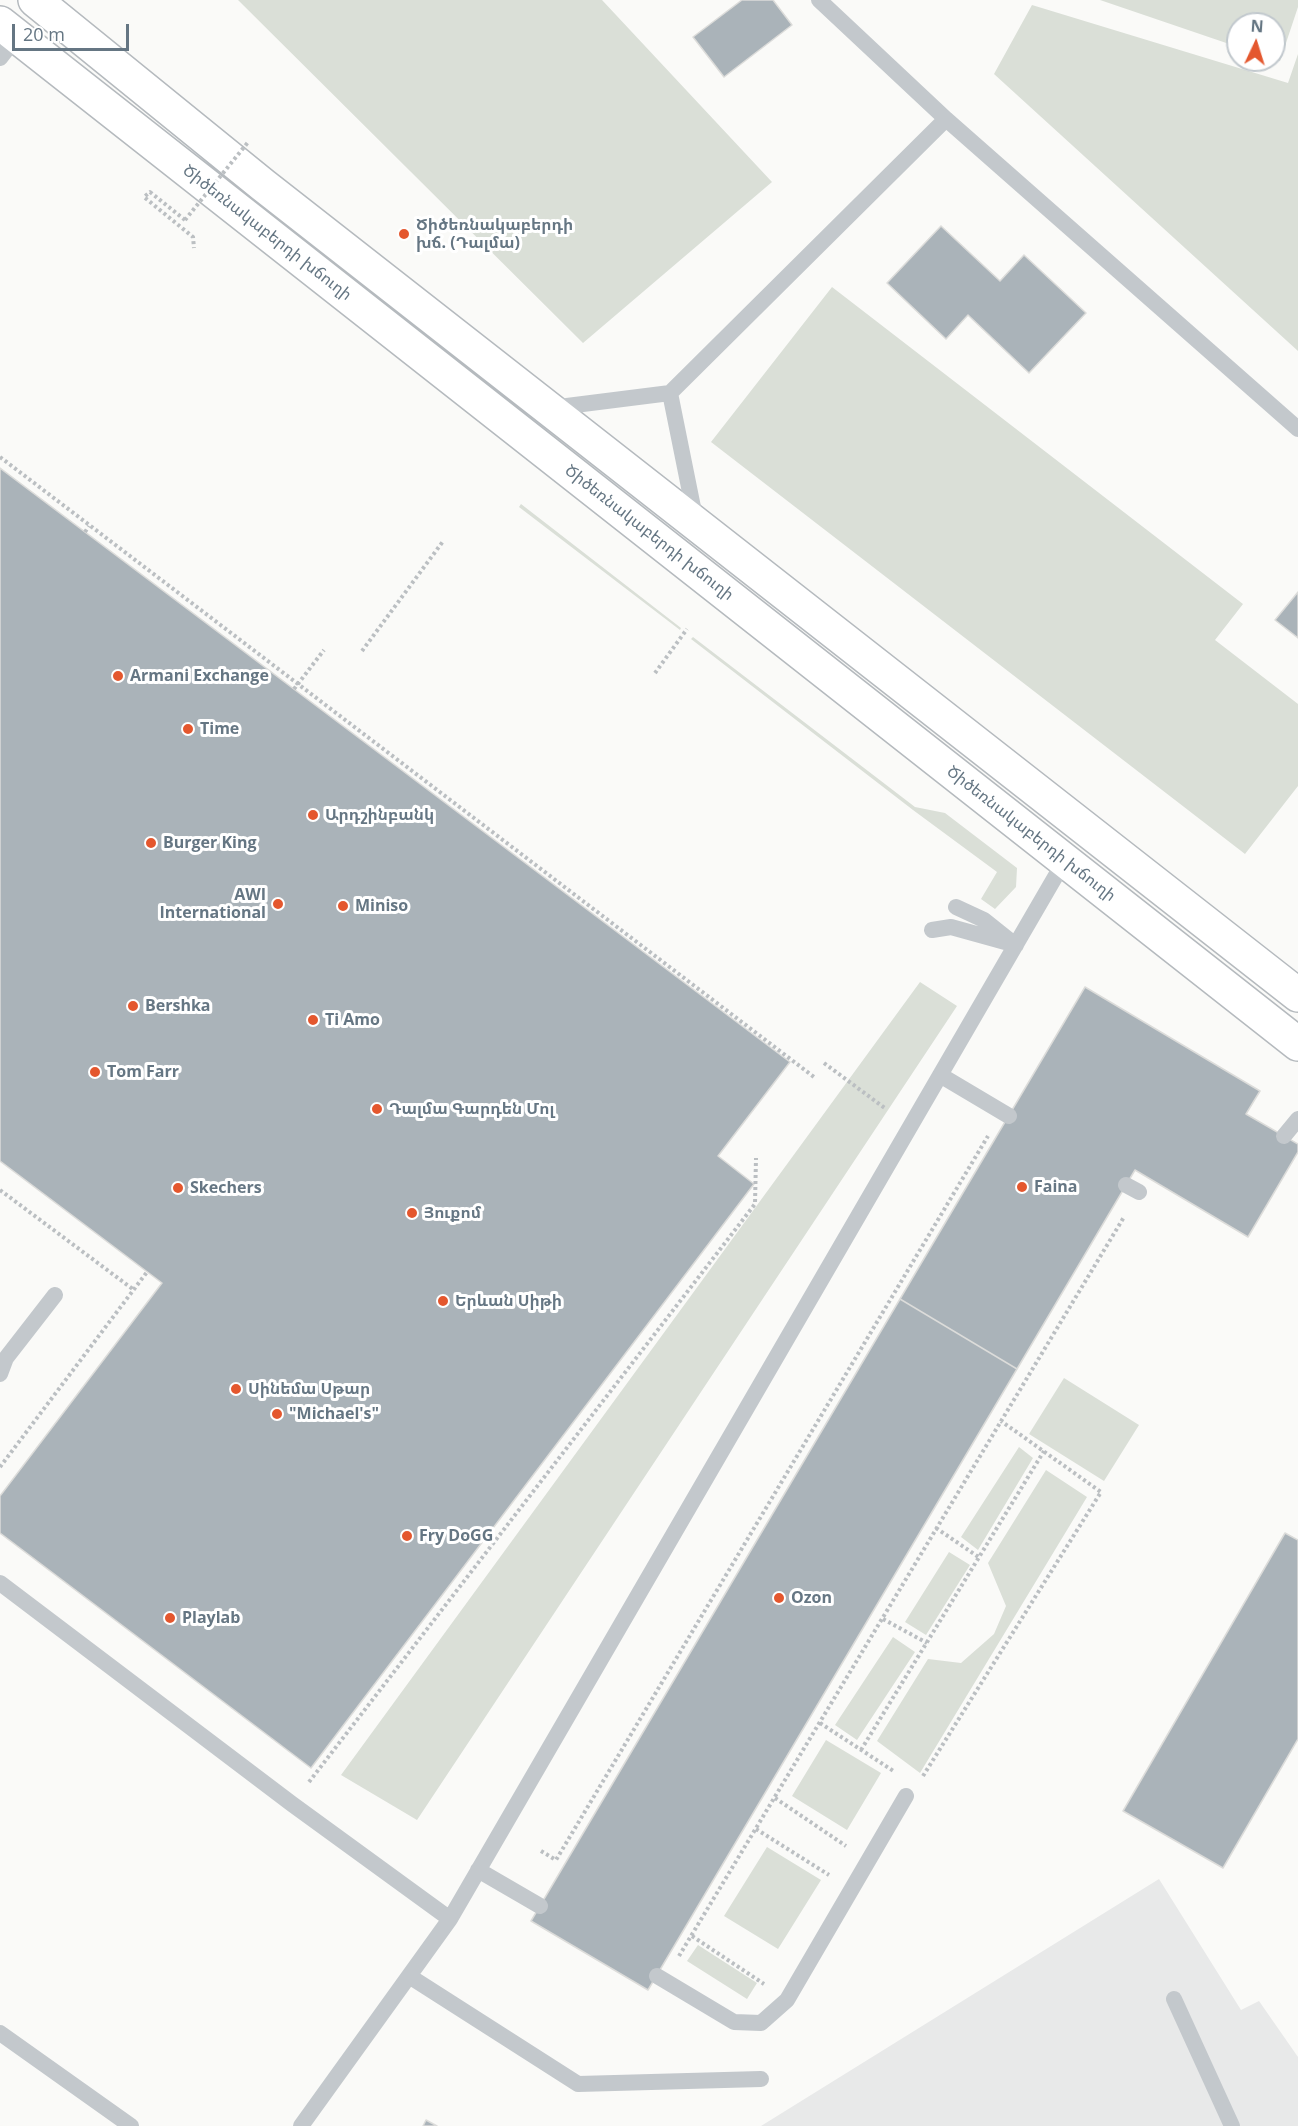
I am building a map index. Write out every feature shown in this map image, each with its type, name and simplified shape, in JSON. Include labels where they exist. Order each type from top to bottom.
[{"type":"main road","points":[[35,0],[263,185],[1298,995]]},
{"type":"main road","name":"Ծիծեռնակաբերդի խճուղի","points":[[6,39],[1065,860],[1298,1044]]},
{"type":"lane","points":[[819,0],[946,119],[1298,429]]},
{"type":"lane","points":[[548,408],[670,393],[946,119]]},
{"type":"lane","points":[[670,393],[697,524]]},
{"type":"lane","points":[[301,2126],[450,1919],[1065,860]]},
{"type":"lane","points":[[956,907],[984,920],[1016,945]]},
{"type":"lane","points":[[932,930],[951,927],[1016,945]]},
{"type":"lane","points":[[940,1075],[1006,1114]]},
{"type":"lane","points":[[1284,1136],[1298,1119]]},
{"type":"lane","points":[[0,1374],[6,1358],[55,1294]]},
{"type":"lane","points":[[0,1583],[292,1804],[450,1919]]},
{"type":"lane","points":[[661,1978],[734,2022],[761,2023],[787,2000],[912,1791]]},
{"type":"lane","points":[[478,1870],[540,1906]]},
{"type":"lane","points":[[408,1976],[578,2084],[761,2079]]},
{"type":"lane","points":[[1174,1999],[1232,2126]]},
{"type":"lane","points":[[0,2033],[131,2126]]},
{"type":"path","points":[[194,248],[193,237],[144,197],[150,192],[185,220],[249,141]]},
{"type":"path","points":[[0,458],[814,1077]]},
{"type":"path","points":[[85,532],[90,526]]},
{"type":"path","points":[[362,651],[444,540]]},
{"type":"path","points":[[655,673],[687,629]]},
{"type":"path","points":[[294,689],[324,650]]},
{"type":"path","points":[[824,1063],[910,1126]]},
{"type":"path","points":[[541,1851],[556,1860],[1006,1114]]},
{"type":"path","points":[[292,1804],[755,1204],[756,1158]]},
{"type":"path","points":[[661,1978],[692,1936],[883,1619],[1001,1421],[1132,1188]]},
{"type":"path","points":[[0,1190],[134,1290]]},
{"type":"path","points":[[0,1467],[147,1272]]},
{"type":"path","points":[[912,1791],[1101,1492],[1001,1421]]},
{"type":"path","points":[[861,1750],[1044,1451]]},
{"type":"path","points":[[936,1528],[980,1558]]},
{"type":"path","points":[[883,1619],[927,1643]]},
{"type":"path","points":[[820,1723],[900,1775]]},
{"type":"path","points":[[775,1798],[847,1846]]},
{"type":"path","points":[[756,1829],[830,1875]]},
{"type":"path","points":[[692,1936],[787,2000]]},
{"type":"shaded area","points":[[238,0],[602,0],[772,182],[583,343]]},
{"type":"shaded area","points":[[1100,0],[1298,0],[1298,7],[1286,43],[1286,12],[1226,12],[1226,43]]},
{"type":"shaded area","points":[[1032,5],[1226,64],[1226,72],[1252,72],[1288,83],[1298,54],[1298,351],[994,74]]},
{"type":"shaded area","points":[[832,287],[1243,604],[1215,640],[1298,704],[1298,786],[1245,854],[711,442]]},
{"type":"shaded area","points":[[521,504],[681,628],[680,630],[519,507]]},
{"type":"shaded area","points":[[693,637],[915,807],[945,813],[1017,868],[1016,887],[995,909],[981,899],[997,872],[691,639]]},
{"type":"shaded area","points":[[920,982],[957,1006],[417,1820],[341,1775]]},
{"type":"shaded area","points":[[1064,1378],[1139,1425],[1104,1481],[1029,1434]]},
{"type":"shaded area","points":[[1019,1447],[1033,1458],[978,1550],[961,1537]]},
{"type":"shaded area","points":[[1046,1470],[1087,1497],[920,1773],[877,1741],[928,1659],[961,1663],[994,1634],[1006,1606],[988,1563]]},
{"type":"shaded area","points":[[949,1552],[970,1565],[926,1635],[905,1622]]},
{"type":"shaded area","points":[[893,1637],[915,1652],[857,1740],[835,1725]]},
{"type":"shaded area","points":[[826,1740],[881,1773],[847,1830],[792,1796]]},
{"type":"shaded area","points":[[767,1847],[821,1880],[778,1949],[724,1916]]},
{"type":"shaded area","points":[[1159,1879],[1241,2010],[1259,2001],[1298,2057],[1298,2126],[761,2126]]},
{"type":"shaded area","points":[[698,1945],[757,1983],[747,1999],[687,1961]]},
{"type":"building","points":[[742,0],[773,0],[792,25],[724,77],[693,37]]},
{"type":"building","points":[[941,226],[1000,281],[1024,255],[1086,313],[1029,373],[968,315],[946,339],[887,283]]},
{"type":"building","name":"Դալմա Գարդեն Մոլ","points":[[0,468],[790,1062],[718,1156],[754,1184],[311,1768],[0,1533],[0,1496],[162,1283],[0,1161]]},
{"type":"building","points":[[1298,592],[1298,638],[1275,620]]},
{"type":"building","points":[[1085,987],[1260,1091],[1246,1114],[1298,1144],[1298,1152],[1248,1237],[1135,1170],[1017,1369],[900,1299]]},
{"type":"building","points":[[900,1299],[1017,1369],[648,1990],[531,1921]]},
{"type":"building","points":[[1285,1533],[1298,1540],[1298,1739],[1223,1868],[1123,1811]]},
{"type":"building","points":[[426,2120],[437,2126],[423,2126]]},
{"type":"place","name":"Ծիծեռնակաբերդի խճ. (Դալմա)","points":[[404,234]]},
{"type":"place","name":"Armani Exchange","points":[[118,676]]},
{"type":"place","name":"Time","points":[[188,729]]},
{"type":"place","name":"Արդշինբանկ","points":[[313,815]]},
{"type":"place","name":"Burger King","points":[[151,843]]},
{"type":"place","name":"AWI International","points":[[278,904]]},
{"type":"place","name":"Miniso","points":[[343,906]]},
{"type":"place","name":"Bershka","points":[[133,1006]]},
{"type":"place","name":"Ti Amo","points":[[313,1020]]},
{"type":"place","name":"Tom Farr","points":[[95,1072]]},
{"type":"place","name":"Դալմա Գարդեն Մոլ","points":[[377,1109]]},
{"type":"place","name":"Faina","points":[[1022,1187]]},
{"type":"place","name":"Skechers","points":[[178,1188]]},
{"type":"place","name":"Յուքոմ","points":[[412,1213]]},
{"type":"place","name":"Երևան Սիթի","points":[[443,1301]]},
{"type":"place","name":"Սինեմա Սթար","points":[[236,1389]]},
{"type":"place","name":"\"Michael's\"","points":[[277,1414]]},
{"type":"place","name":"Fry DoGG","points":[[407,1536]]},
{"type":"place","name":"Ozon","points":[[779,1598]]},
{"type":"place","name":"Playlab","points":[[170,1618]]}]
